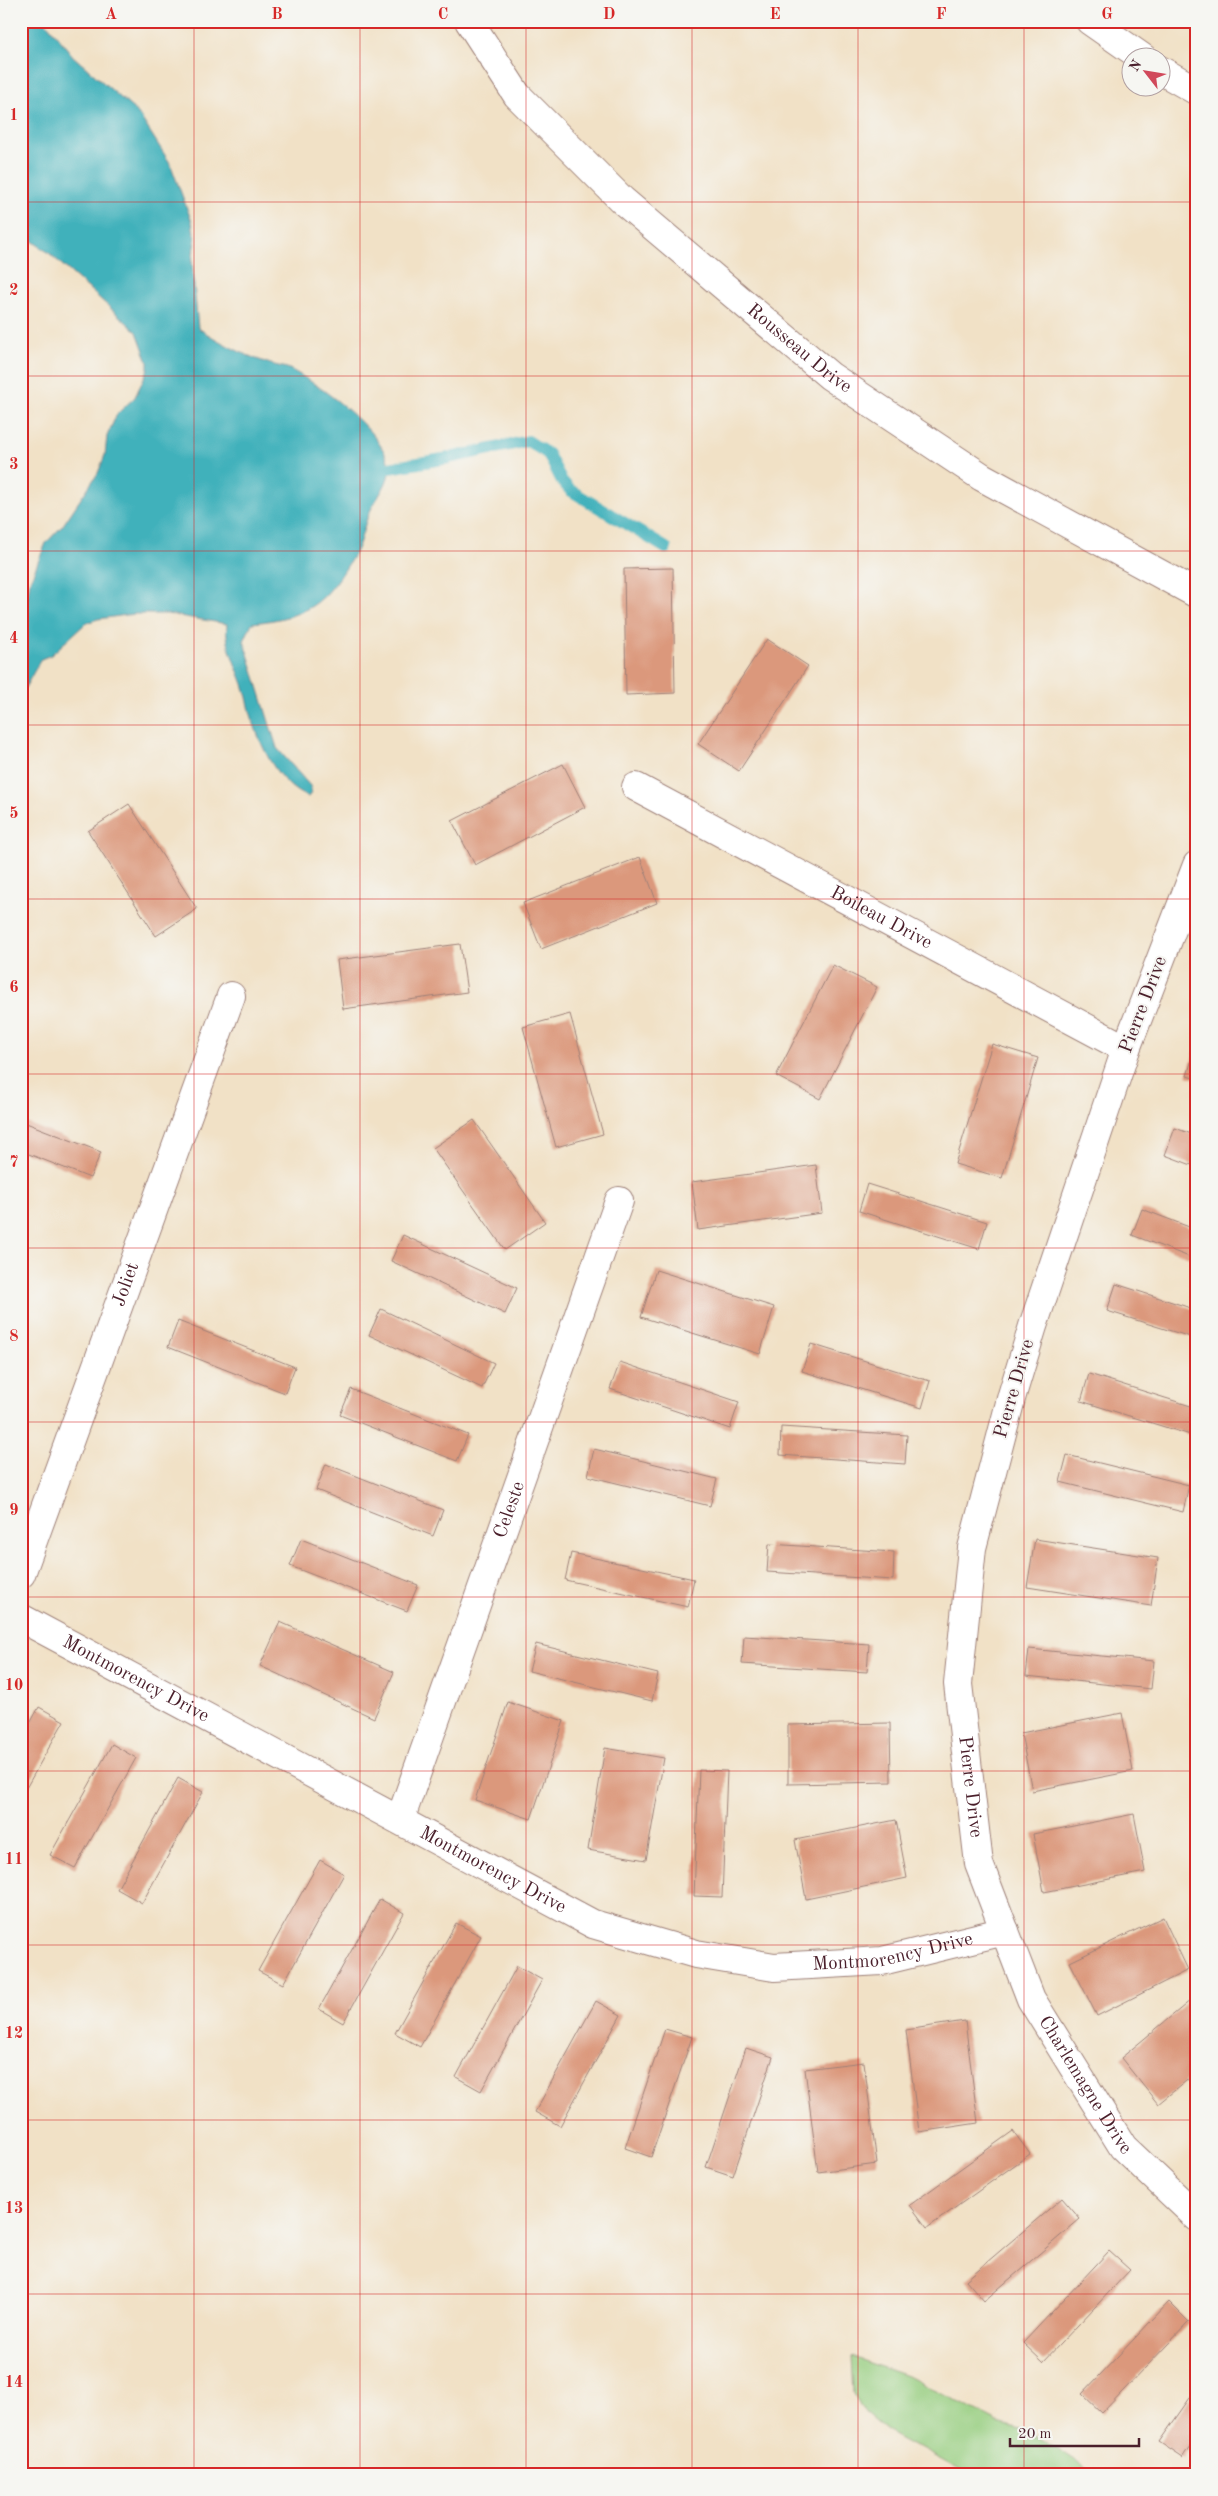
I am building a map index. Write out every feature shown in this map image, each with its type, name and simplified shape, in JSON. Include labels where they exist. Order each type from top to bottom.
[{"type":"street","name":"Rousseau Drive","points":[[469,21],[517,96],[622,200],[830,376],[982,477],[1197,594]]},
{"type":"street","points":[[1090,21],[1129,48]]},
{"type":"street","points":[[1170,76],[1197,91]]},
{"type":"street","name":"Boileau Drive","points":[[636,787],[1126,1050]]},
{"type":"street","name":"Pierre Drive","points":[[1005,1931],[979,1864],[958,1684],[972,1548],[1033,1326],[1126,1050],[1197,865]]},
{"type":"street","name":"Joliet","points":[[21,1574],[231,996]]},
{"type":"street","name":"Celeste","points":[[400,1820],[619,1201]]},
{"type":"street","name":"Montmorency Drive","points":[[21,1618],[593,1924],[696,1954],[774,1967],[882,1961],[1005,1931]]},
{"type":"street","name":"Charlemagne Drive","points":[[1005,1931],[1032,1999],[1123,2147],[1197,2217]]},
{"type":"green space","points":[[852,2357],[907,2376],[998,2423],[1031,2432],[1096,2475],[969,2475],[886,2430],[862,2410],[854,2394]]},
{"type":"water","points":[[21,21],[45,21],[73,56],[138,113],[170,163],[192,222],[195,239],[192,263],[198,328],[239,351],[256,359],[287,368],[316,385],[351,412],[367,428],[387,459],[389,473],[386,483],[369,514],[355,553],[335,584],[325,596],[302,611],[288,617],[252,623],[244,641],[277,748],[311,787],[311,793],[308,797],[298,792],[280,776],[261,743],[244,687],[229,648],[227,624],[167,614],[134,614],[98,619],[86,623],[51,655],[41,659],[21,695],[21,609],[27,601],[30,581],[46,543],[63,525],[98,473],[105,455],[107,436],[117,414],[135,397],[148,369],[148,362],[137,332],[49,253],[21,233]]},
{"type":"building","points":[[673,568],[675,693],[626,695],[624,569]]},
{"type":"building","points":[[767,639],[808,666],[739,771],[698,744]]},
{"type":"building","points":[[563,764],[585,807],[475,865],[452,821]]},
{"type":"building","points":[[129,804],[197,909],[156,936],[88,831]]},
{"type":"building","points":[[640,857],[657,903],[541,949],[523,903]]},
{"type":"building","points":[[460,944],[467,992],[343,1009],[337,960]]},
{"type":"building","points":[[833,965],[877,987],[820,1099],[776,1076]]},
{"type":"building","points":[[570,1014],[603,1134],[556,1147],[523,1027]]},
{"type":"building","points":[[992,1044],[1038,1058],[1002,1178],[955,1164]]},
{"type":"building","points":[[1197,1046],[1197,1079],[1187,1076]]},
{"type":"building","points":[[474,1120],[545,1222],[505,1250],[433,1148]]},
{"type":"building","points":[[21,1121],[101,1152],[90,1178],[21,1151]]},
{"type":"building","points":[[1175,1128],[1197,1136],[1197,1167],[1165,1155]]},
{"type":"building","points":[[816,1165],[822,1213],[698,1230],[692,1182]]},
{"type":"building","points":[[867,1184],[987,1222],[979,1249],[859,1211]]},
{"type":"building","points":[[1142,1209],[1197,1230],[1197,1260],[1132,1235]]},
{"type":"building","points":[[403,1235],[517,1288],[505,1314],[391,1261]]},
{"type":"building","points":[[656,1270],[774,1307],[760,1354],[641,1317]]},
{"type":"building","points":[[1116,1284],[1197,1310],[1197,1339],[1107,1311]]},
{"type":"building","points":[[381,1309],[494,1363],[482,1388],[369,1335]]},
{"type":"building","points":[[178,1321],[295,1367],[285,1393],[168,1347]]},
{"type":"building","points":[[811,1344],[930,1381],[922,1408],[802,1371]]},
{"type":"building","points":[[620,1362],[739,1402],[730,1429],[610,1389]]},
{"type":"building","points":[[21,1374],[25,1376],[21,1386]]},
{"type":"building","points":[[1089,1374],[1197,1408],[1197,1437],[1081,1401]]},
{"type":"building","points":[[351,1389],[468,1435],[457,1461],[340,1415]]},
{"type":"building","points":[[781,1427],[907,1435],[905,1464],[780,1455]]},
{"type":"building","points":[[594,1449],[717,1479],[710,1506],[588,1476]]},
{"type":"building","points":[[1067,1455],[1189,1485],[1183,1512],[1060,1482]]},
{"type":"building","points":[[326,1464],[443,1510],[433,1536],[316,1490]]},
{"type":"building","points":[[301,1539],[418,1585],[407,1611],[290,1566]]},
{"type":"building","points":[[1035,1539],[1158,1558],[1151,1606],[1027,1587]]},
{"type":"building","points":[[769,1544],[894,1552],[893,1580],[767,1572]]},
{"type":"building","points":[[571,1553],[694,1579],[688,1607],[565,1580]]},
{"type":"building","points":[[280,1622],[394,1672],[374,1718],[260,1666]]},
{"type":"building","points":[[744,1636],[869,1644],[867,1672],[742,1664]]},
{"type":"building","points":[[536,1644],[658,1674],[652,1701],[529,1671]]},
{"type":"building","points":[[1029,1649],[1154,1661],[1151,1689],[1026,1676]]},
{"type":"building","points":[[508,1702],[564,1721],[531,1819],[475,1800]]},
{"type":"building","points":[[39,1707],[64,1721],[21,1797],[21,1740]]},
{"type":"building","points":[[1122,1713],[1133,1771],[1032,1791],[1021,1733]]},
{"type":"building","points":[[890,1723],[891,1782],[788,1784],[788,1725]]},
{"type":"building","points":[[112,1744],[136,1758],[75,1868],[50,1855]]},
{"type":"building","points":[[605,1748],[664,1758],[646,1860],[588,1850]]},
{"type":"building","points":[[699,1770],[727,1771],[722,1897],[694,1896]]},
{"type":"building","points":[[178,1778],[203,1792],[142,1903],[117,1889]]},
{"type":"building","points":[[1134,1814],[1145,1872],[1044,1892],[1033,1834]]},
{"type":"building","points":[[896,1820],[907,1878],[806,1899],[795,1840]]},
{"type":"building","points":[[320,1860],[344,1874],[283,1984],[258,1971]]},
{"type":"building","points":[[380,1899],[404,1913],[343,2023],[319,2009]]},
{"type":"building","points":[[1163,1917],[1188,1970],[1097,2016],[1070,1962]]},
{"type":"building","points":[[456,1923],[481,1936],[420,2047],[395,2033]]},
{"type":"building","points":[[517,1966],[542,1980],[481,2091],[456,2077]]},
{"type":"building","points":[[1197,1995],[1197,2072],[1158,2104],[1121,2058]]},
{"type":"building","points":[[596,2001],[621,2015],[560,2126],[535,2112]]},
{"type":"building","points":[[965,2021],[978,2123],[919,2132],[906,2030]]},
{"type":"building","points":[[665,2029],[692,2037],[651,2157],[625,2148]]},
{"type":"building","points":[[746,2048],[773,2057],[733,2176],[706,2167]]},
{"type":"building","points":[[864,2062],[877,2164],[818,2172],[805,2069]]},
{"type":"building","points":[[1013,2131],[1030,2154],[927,2228],[910,2205]]},
{"type":"building","points":[[1062,2198],[1080,2219],[984,2301],[966,2280]]},
{"type":"building","points":[[1109,2251],[1130,2270],[1043,2362],[1023,2343]]},
{"type":"building","points":[[1169,2302],[1189,2322],[1102,2413],[1082,2394]]},
{"type":"building","points":[[1197,2388],[1197,2437],[1183,2458],[1159,2442]]},
{"type":"waterway","points":[[389,468],[449,458],[528,441],[548,454],[562,481],[570,490],[666,548]]}]
